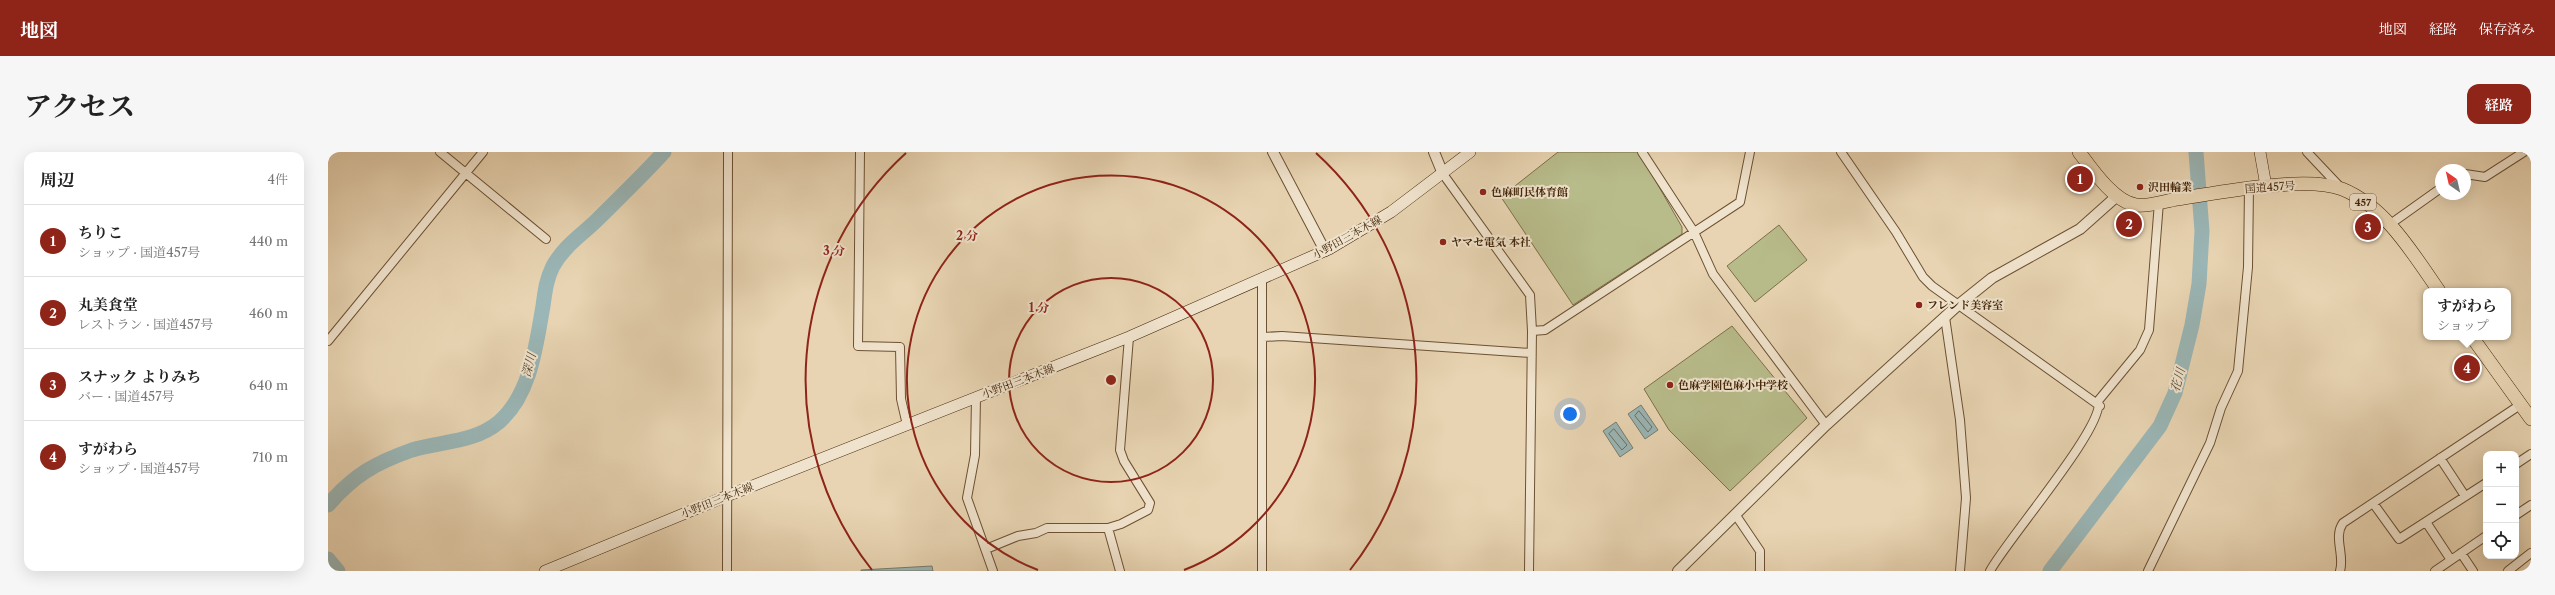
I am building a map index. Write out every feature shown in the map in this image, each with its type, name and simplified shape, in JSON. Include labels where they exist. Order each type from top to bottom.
[{"type":"highway","name":"国道457号","points":[[2079,152],[2095,174],[2117,196],[2135,205],[2249,187],[2312,184],[2342,189],[2359,199],[2389,225],[2438,288]]},
{"type":"highway","points":[[2474,340],[2531,419]]},
{"type":"main road","name":"小野田三本木線","points":[[545,571],[727,496],[1129,337],[1325,251],[1391,212],[1470,152]]},
{"type":"main road","points":[[2260,152],[2266,186]]},
{"type":"street","points":[[440,152],[546,239]]},
{"type":"street","points":[[328,341],[483,152]]},
{"type":"street","points":[[727,571],[728,152]]},
{"type":"street","points":[[860,152],[858,346],[900,347],[901,399],[907,425]]},
{"type":"street","points":[[1273,152],[1325,251]]},
{"type":"street","points":[[1434,152],[1443,174],[1530,295],[1532,331],[1530,353],[1529,571]]},
{"type":"street","points":[[1642,152],[1694,232],[1714,274],[1826,425]]},
{"type":"street","points":[[1532,331],[1545,330],[1740,202],[1750,152]]},
{"type":"street","points":[[1841,152],[1896,232],[1923,277],[1957,306],[2100,406]]},
{"type":"street","points":[[2307,152],[2342,189]]},
{"type":"street","points":[[2471,175],[2485,177],[2524,152]]},
{"type":"street","points":[[2148,571],[2210,443],[2221,408],[2238,371],[2248,267],[2249,187]]},
{"type":"street","points":[[2389,225],[2435,192]]},
{"type":"street","points":[[1678,571],[1826,425],[1957,306],[1992,278],[2080,228],[2117,196]]},
{"type":"street","points":[[1990,571],[2072,457],[2098,415],[2100,406],[2098,401],[2140,350],[2149,330],[2159,202]]},
{"type":"street","points":[[1262,278],[1262,571]]},
{"type":"street","points":[[1946,316],[1960,420],[1966,498],[1960,571]]},
{"type":"street","points":[[1263,336],[1282,336],[1530,353]]},
{"type":"street","points":[[986,549],[1018,536],[1036,533],[1047,528],[1108,528],[1121,524],[1148,510],[1150,503],[1124,461],[1120,450],[1129,337]]},
{"type":"street","points":[[976,397],[975,455],[967,498],[993,571]]},
{"type":"street","points":[[2340,571],[2340,528],[2373,503],[2520,405]]},
{"type":"street","points":[[2519,462],[2531,454]]},
{"type":"street","points":[[2440,458],[2465,496]]},
{"type":"street","points":[[2373,503],[2399,539],[2483,485]]},
{"type":"street","points":[[2519,513],[2530,506]]},
{"type":"street","points":[[1735,514],[1760,551],[1760,571]]},
{"type":"street","points":[[2426,522],[2451,560]]},
{"type":"street","points":[[1108,528],[1120,571]]},
{"type":"street","points":[[2435,571],[2483,538]]},
{"type":"street","points":[[2508,571],[2531,553]]},
{"type":"street","points":[[2461,554],[2473,571]]},
{"type":"green space","points":[[1558,152],[1639,152],[1682,227],[1682,234],[1573,305],[1501,197]]},
{"type":"green space","points":[[1779,225],[1807,260],[1755,302],[1727,266]]},
{"type":"green space","points":[[1732,326],[1807,418],[1730,491],[1669,430],[1644,389]]},
{"type":"water","points":[[1641,405],[1658,430],[1645,439],[1628,414]]},
{"type":"water","points":[[1616,422],[1633,448],[1620,457],[1603,431]]},
{"type":"water","points":[[932,566],[933,571],[861,571],[861,570]]},
{"type":"waterway","name":"深川","points":[[328,505],[356,478],[376,465],[412,450],[468,438],[479,434],[499,422],[510,411],[525,383],[530,368],[538,337],[546,286],[553,266],[568,246],[599,218],[664,152]]},
{"type":"waterway","name":"花川","points":[[2050,571],[2160,426],[2175,393],[2192,325],[2199,284],[2202,231],[2196,152]]},
{"type":"waterway","name":"深川","points":[[328,559],[338,571]]},
{"type":"place","name":"ちりこ","points":[[2080,179]]},
{"type":"place","name":"沢田輪業","points":[[2140,187]]},
{"type":"place","name":"色麻町民体育館","points":[[1483,192]]},
{"type":"place","name":"丸美食堂","points":[[2129,224]]},
{"type":"place","name":"スナック よりみち","points":[[2368,227]]},
{"type":"place","name":"ヤマセ電気 本社","points":[[1443,242]]},
{"type":"place","name":"フレンド美容室","points":[[1919,305]]},
{"type":"place","name":"すがわら","points":[[2467,368]]},
{"type":"place","name":"色麻学園色麻小中学校","points":[[1670,385]]}]
